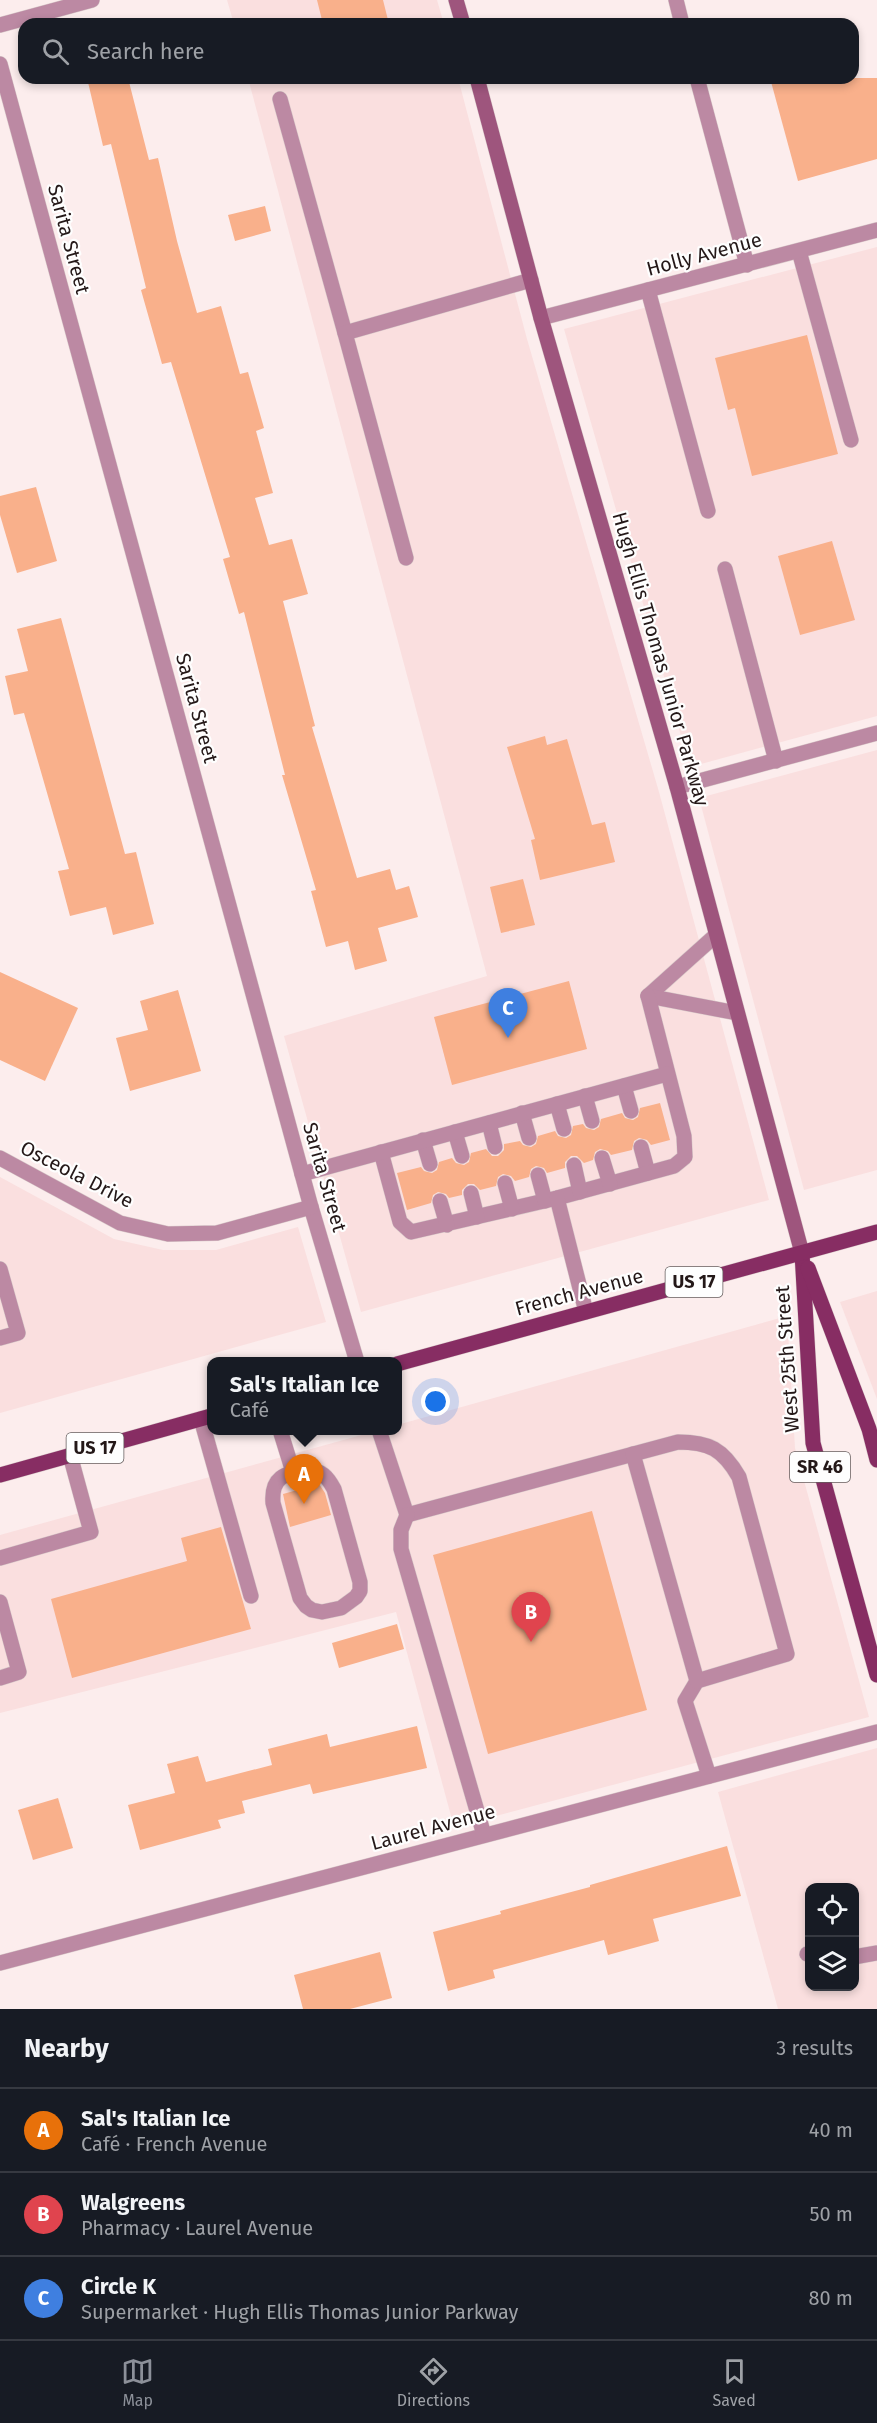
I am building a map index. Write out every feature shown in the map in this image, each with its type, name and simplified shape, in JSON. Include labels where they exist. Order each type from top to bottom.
[{"type":"main road","points":[[456,0],[461,18]]},
{"type":"main road","name":"Hugh Ellis Thomas Junior Parkway","points":[[479,84],[541,318],[677,787],[802,1253]]},
{"type":"main road","name":"French Avenue","points":[[402,1363],[877,1232]]},
{"type":"main road","name":"West 25th Street","points":[[802,1253],[874,1436],[877,1460]]},
{"type":"main road","name":"West 25th Street","points":[[802,1253],[813,1443],[877,1675]]},
{"type":"main road","name":"US 17","points":[[0,1474],[206,1417]]},
{"type":"street","points":[[26,18],[92,0]]},
{"type":"street","points":[[676,0],[680,18]]},
{"type":"street","points":[[0,25],[18,20]]},
{"type":"street","name":"Sarita Street","points":[[0,64],[311,1207],[356,1357]]},
{"type":"street","points":[[699,84],[747,265]]},
{"type":"street","points":[[280,99],[406,558]]},
{"type":"street","name":"Holly Avenue","points":[[541,318],[877,230]]},
{"type":"street","points":[[799,251],[851,440]]},
{"type":"street","points":[[345,333],[531,280]]},
{"type":"street","points":[[648,290],[708,511]]},
{"type":"street","points":[[725,569],[776,761]]},
{"type":"street","points":[[677,787],[877,733]]},
{"type":"street","points":[[648,996],[716,935]]},
{"type":"street","points":[[381,1152],[400,1222],[411,1232],[580,1192],[674,1166],[685,1157],[684,1136],[648,996]]},
{"type":"street","points":[[648,996],[737,1013]]},
{"type":"street","points":[[302,1174],[667,1074]]},
{"type":"street","points":[[624,1086],[631,1111]]},
{"type":"street","points":[[585,1096],[592,1121]]},
{"type":"street","points":[[557,1104],[564,1129]]},
{"type":"street","points":[[522,1113],[529,1138]]},
{"type":"street","points":[[489,1123],[495,1147]]},
{"type":"street","points":[[455,1132],[462,1156]]},
{"type":"street","points":[[423,1140],[430,1164]]},
{"type":"street","points":[[641,1148],[648,1173]]},
{"type":"street","points":[[602,1158],[610,1184]]},
{"type":"street","name":"Osceola Drive","points":[[2,1162],[120,1223],[168,1234],[217,1233],[311,1207]]},
{"type":"street","points":[[574,1166],[580,1192]]},
{"type":"street","points":[[538,1175],[551,1199],[586,1312]]},
{"type":"street","points":[[505,1183],[512,1209]]},
{"type":"street","points":[[471,1192],[477,1217]]},
{"type":"street","points":[[440,1201],[447,1225]]},
{"type":"street","points":[[0,1269],[18,1333],[0,1338]]},
{"type":"street","points":[[211,1435],[251,1596]]},
{"type":"street","points":[[281,1435],[293,1472]]},
{"type":"street","points":[[380,1435],[408,1515],[401,1530],[401,1549],[484,1835]]},
{"type":"street","points":[[408,1515],[678,1442],[697,1442],[715,1449],[730,1462],[739,1477],[787,1654],[697,1682],[685,1701],[709,1776]]},
{"type":"street","points":[[633,1454],[697,1682]]},
{"type":"street","points":[[0,1558],[91,1532],[70,1455]]},
{"type":"street","points":[[308,1469],[319,1470],[328,1477],[334,1489],[360,1582],[357,1597],[341,1608],[322,1612],[312,1610],[300,1598],[273,1503],[272,1489],[275,1483],[293,1472],[308,1469]]},
{"type":"street","points":[[0,1602],[19,1671],[0,1678]]},
{"type":"street","name":"Laurel Avenue","points":[[0,1963],[877,1732]]},
{"type":"street","points":[[859,1956],[877,1953]]},
{"type":"shaded area","points":[[227,0],[437,0],[442,18],[232,18]]},
{"type":"shaded area","points":[[250,84],[460,84],[527,339],[659,792],[769,1200],[361,1312],[284,1036],[487,976]]},
{"type":"shaded area","points":[[877,247],[877,716],[690,767],[564,329]]},
{"type":"shaded area","points":[[877,750],[877,1170],[804,1190],[699,798]]},
{"type":"shaded area","points":[[0,1177],[114,1239],[163,1250],[216,1250],[298,1227],[326,1322],[0,1413]]},
{"type":"shaded area","points":[[877,1291],[877,1399],[840,1302]]},
{"type":"shaded area","points":[[787,1316],[795,1448],[869,1717],[454,1827],[396,1612],[0,1713],[0,1535],[362,1435],[402,1435],[402,1424]]},
{"type":"shaded area","points":[[877,1748],[877,2009],[778,2009],[718,1792]]},
{"type":"building","points":[[317,0],[383,0],[388,18],[322,18]]},
{"type":"building","points":[[859,78],[877,78],[877,159],[798,181],[772,84],[859,84]]},
{"type":"building","points":[[88,84],[130,84],[149,160],[158,158],[177,241],[197,313],[221,306],[240,374],[248,372],[264,428],[256,431],[273,493],[255,498],[269,545],[292,539],[308,594],[283,601],[315,726],[312,727],[357,878],[390,869],[396,890],[409,886],[418,917],[378,928],[387,961],[355,970],[348,941],[326,947],[311,891],[316,890],[282,775],[285,775],[244,612],[239,614],[223,559],[230,557],[171,362],[162,364],[141,290],[146,288],[111,144],[103,146]]},
{"type":"building","points":[[265,206],[271,231],[235,241],[228,215]]},
{"type":"building","points":[[807,335],[838,454],[752,476],[735,408],[728,410],[715,358]]},
{"type":"building","points":[[36,487],[57,561],[17,573],[0,515],[0,496]]},
{"type":"building","points":[[832,541],[855,620],[800,635],[778,556]]},
{"type":"building","points":[[61,618],[125,854],[136,852],[154,924],[113,935],[106,907],[70,916],[58,871],[69,869],[24,713],[14,715],[5,676],[28,671],[17,629]]},
{"type":"building","points":[[545,736],[547,745],[567,739],[592,825],[605,822],[615,862],[540,880],[531,840],[535,839],[507,747]]},
{"type":"building","points":[[523,879],[535,925],[501,933],[490,887]]},
{"type":"building","points":[[0,972],[78,1008],[45,1081],[0,1060]]},
{"type":"building","points":[[569,981],[587,1049],[452,1085],[434,1017]]},
{"type":"building","points":[[178,990],[201,1071],[130,1091],[116,1038],[148,1030],[140,1001]]},
{"type":"building","points":[[660,1103],[670,1140],[651,1145],[647,1140],[639,1138],[634,1141],[632,1150],[611,1155],[608,1151],[600,1149],[595,1152],[593,1160],[584,1163],[577,1156],[571,1156],[565,1162],[565,1168],[547,1173],[544,1168],[536,1166],[531,1169],[529,1177],[515,1181],[511,1176],[503,1174],[498,1177],[496,1186],[480,1190],[474,1184],[468,1184],[462,1190],[462,1195],[449,1198],[446,1194],[438,1192],[433,1195],[431,1203],[407,1210],[397,1173],[421,1167],[424,1171],[432,1173],[437,1170],[439,1162],[452,1158],[456,1163],[464,1165],[469,1162],[471,1153],[486,1149],[492,1156],[498,1156],[504,1150],[504,1144],[520,1141],[523,1145],[531,1147],[536,1144],[538,1136],[555,1131],[558,1136],[566,1138],[571,1135],[573,1126],[583,1124],[586,1128],[594,1130],[599,1127],[601,1119],[622,1113],[625,1118],[633,1120],[638,1117],[640,1108]]},
{"type":"building","points":[[319,1484],[325,1493],[331,1515],[290,1527],[283,1494]]},
{"type":"building","points":[[592,1511],[647,1710],[488,1754],[433,1555]]},
{"type":"building","points":[[221,1527],[251,1629],[72,1678],[51,1599],[187,1561],[181,1538]]},
{"type":"building","points":[[397,1624],[404,1649],[339,1668],[332,1643]]},
{"type":"building","points":[[417,1726],[427,1768],[313,1794],[310,1784],[242,1801],[245,1813],[218,1820],[221,1828],[140,1850],[128,1805],[175,1793],[167,1764],[198,1756],[206,1782],[272,1765],[268,1749],[327,1734],[330,1747]]},
{"type":"building","points":[[58,1798],[73,1848],[33,1860],[18,1810]]},
{"type":"building","points":[[727,1846],[741,1896],[653,1919],[659,1941],[608,1955],[604,1940],[493,1970],[495,1978],[448,1991],[433,1932],[501,1914],[500,1911]]},
{"type":"building","points":[[380,1952],[392,1998],[350,2009],[303,2009],[294,1975]]},
{"type":"place","name":"Circle K","points":[[508,1038]]},
{"type":"place","name":"Sal's Italian Ice","points":[[304,1504]]},
{"type":"place","name":"Walgreens","points":[[531,1642]]}]
